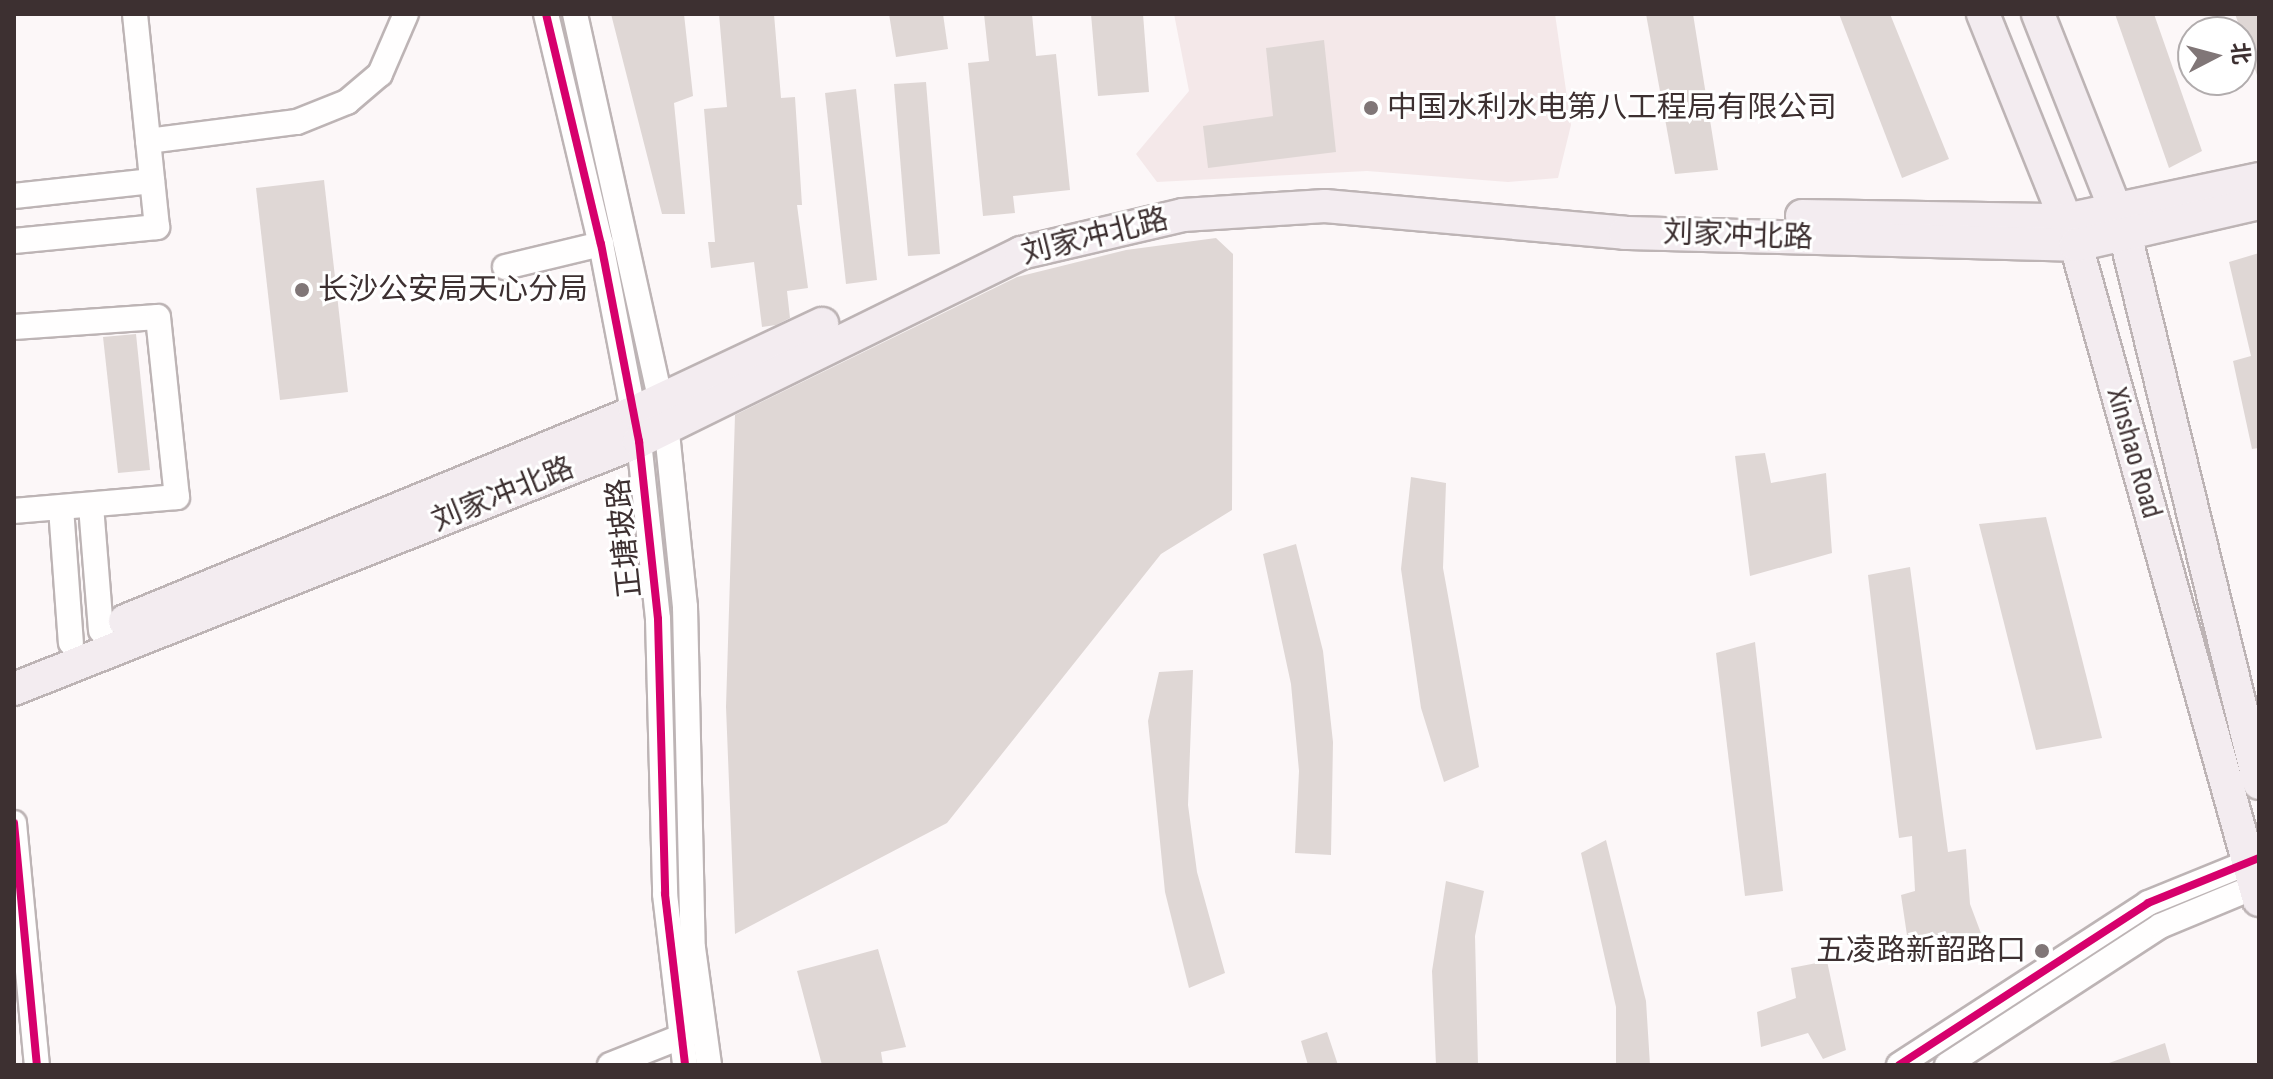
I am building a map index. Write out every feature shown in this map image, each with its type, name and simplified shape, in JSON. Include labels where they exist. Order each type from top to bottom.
[{"type":"main road","name":"Xinshao Road","points":[[1983,14],[2071,232],[2256,878]]},
{"type":"main road","name":"Xinshao Road","points":[[2038,14],[2120,222],[2259,783]]},
{"type":"main road","name":"刘家冲北路","points":[[2120,222],[2259,179]]},
{"type":"main road","name":"刘家冲北路","points":[[14,689],[650,419],[1015,234],[1180,195],[1325,186],[1626,213],[2071,232],[2120,222],[2259,203]]},
{"type":"main road","name":"刘家冲北路","points":[[14,667],[650,419]]},
{"type":"street","points":[[14,241],[157,227],[135,14]]},
{"type":"street","points":[[148,141],[297,122],[347,102],[380,74],[406,14]]},
{"type":"street","name":"正塘坡路","points":[[546,14],[601,244],[650,419],[665,894],[678,1038],[685,1065]]},
{"type":"street","name":"正塘坡路","points":[[575,14],[685,607],[693,948],[709,1065]]},
{"type":"street","points":[[14,196],[152,181]]},
{"type":"street","points":[[505,267],[601,244]]},
{"type":"street","points":[[14,327],[158,317],[177,497],[14,511]]},
{"type":"street","points":[[91,506],[101,631]]},
{"type":"street","points":[[61,508],[71,643]]},
{"type":"street","points":[[14,823],[37,1065]]},
{"type":"street","points":[[1899,1065],[2148,903],[2256,878]]},
{"type":"street","points":[[1947,1065],[2160,926],[2256,878]]},
{"type":"street","points":[[610,1065],[678,1038]]},
{"type":"shaded area","name":"中国水利水电第八工程局有限公司","points":[[1174,14],[1555,14],[1571,125],[1558,178],[1508,182],[1367,171],[1157,182],[1136,154],[1189,91]]},
{"type":"building","points":[[611,14],[684,14],[693,96],[674,103],[685,214],[662,214]]},
{"type":"building","points":[[719,14],[774,14],[781,98],[795,97],[802,205],[797,205],[808,288],[787,291],[790,318],[776,325],[762,327],[754,262],[711,268],[708,242],[715,242],[704,109],[727,107]]},
{"type":"building","points":[[889,14],[943,14],[948,49],[896,57]]},
{"type":"building","points":[[984,14],[1032,14],[1036,56],[1056,54],[1070,190],[1013,196],[1015,213],[983,216],[968,63],[989,61]]},
{"type":"building","points":[[1091,14],[1143,14],[1149,92],[1098,96]]},
{"type":"building","points":[[1646,14],[1693,14],[1718,170],[1675,174]]},
{"type":"building","points":[[1839,14],[1890,14],[1949,159],[1902,178]]},
{"type":"building","points":[[2115,14],[2154,14],[2177,80],[2177,96],[2183,96],[2202,151],[2169,168]]},
{"type":"building","points":[[2259,14],[2259,75],[2257,16],[2236,16]]},
{"type":"building","points":[[1324,40],[1336,152],[1208,168],[1203,126],[1273,116],[1266,48]]},
{"type":"building","points":[[926,82],[940,254],[908,256],[894,84]]},
{"type":"building","points":[[856,89],[877,280],[846,284],[825,93]]},
{"type":"building","name":"长沙公安局天心分局","points":[[324,180],[348,392],[280,400],[256,188]]},
{"type":"building","points":[[1216,238],[1233,254],[1232,510],[1161,554],[947,823],[735,934],[726,707],[735,415],[1017,277],[1126,250]]},
{"type":"building","points":[[2259,253],[2259,448],[2252,449],[2233,361],[2251,356],[2229,262]]},
{"type":"building","points":[[136,334],[150,470],[118,473],[103,337]]},
{"type":"building","points":[[1765,453],[1771,483],[1826,473],[1832,553],[1750,576],[1735,456]]},
{"type":"building","points":[[1411,477],[1446,483],[1443,568],[1479,767],[1444,782],[1421,708],[1401,569]]},
{"type":"building","points":[[2046,517],[2102,738],[2036,750],[1979,524]]},
{"type":"building","points":[[1296,544],[1323,651],[1333,742],[1331,855],[1295,853],[1299,771],[1291,684],[1263,554]]},
{"type":"building","points":[[1910,567],[1948,852],[1966,849],[1970,904],[1982,936],[1962,954],[1942,938],[1908,942],[1901,895],[1915,891],[1912,836],[1899,838],[1868,575]]},
{"type":"building","points":[[1755,642],[1783,891],[1745,896],[1716,653]]},
{"type":"building","points":[[1193,670],[1188,805],[1197,872],[1225,973],[1189,988],[1165,892],[1148,721],[1159,672]]},
{"type":"building","points":[[1606,840],[1646,1001],[1650,1065],[1616,1065],[1616,1007],[1581,853]]},
{"type":"building","points":[[1446,881],[1484,891],[1475,936],[1478,1065],[1436,1065],[1432,971]]},
{"type":"building","points":[[878,949],[906,1047],[881,1052],[883,1065],[822,1065],[797,971]]},
{"type":"building","points":[[1827,961],[1846,1050],[1823,1059],[1808,1033],[1761,1047],[1757,1012],[1796,998],[1791,968]]},
{"type":"building","points":[[1327,1032],[1338,1065],[1308,1065],[1301,1041]]},
{"type":"building","points":[[2165,1043],[2171,1065],[2109,1065],[2109,1063]]},
{"type":"cycle path","points":[[546,14],[601,244],[639,441],[658,619],[665,894],[685,1065]]},
{"type":"cycle path","points":[[14,823],[37,1065]]},
{"type":"cycle path","points":[[1899,1065],[2148,903],[2259,858]]},
{"type":"place","name":"中国水利水电第八工程局有限公司","points":[[1371,108]]},
{"type":"place","name":"长沙公安局天心分局","points":[[302,290]]},
{"type":"place","name":"五凌路新韶路口","points":[[2042,951]]}]
